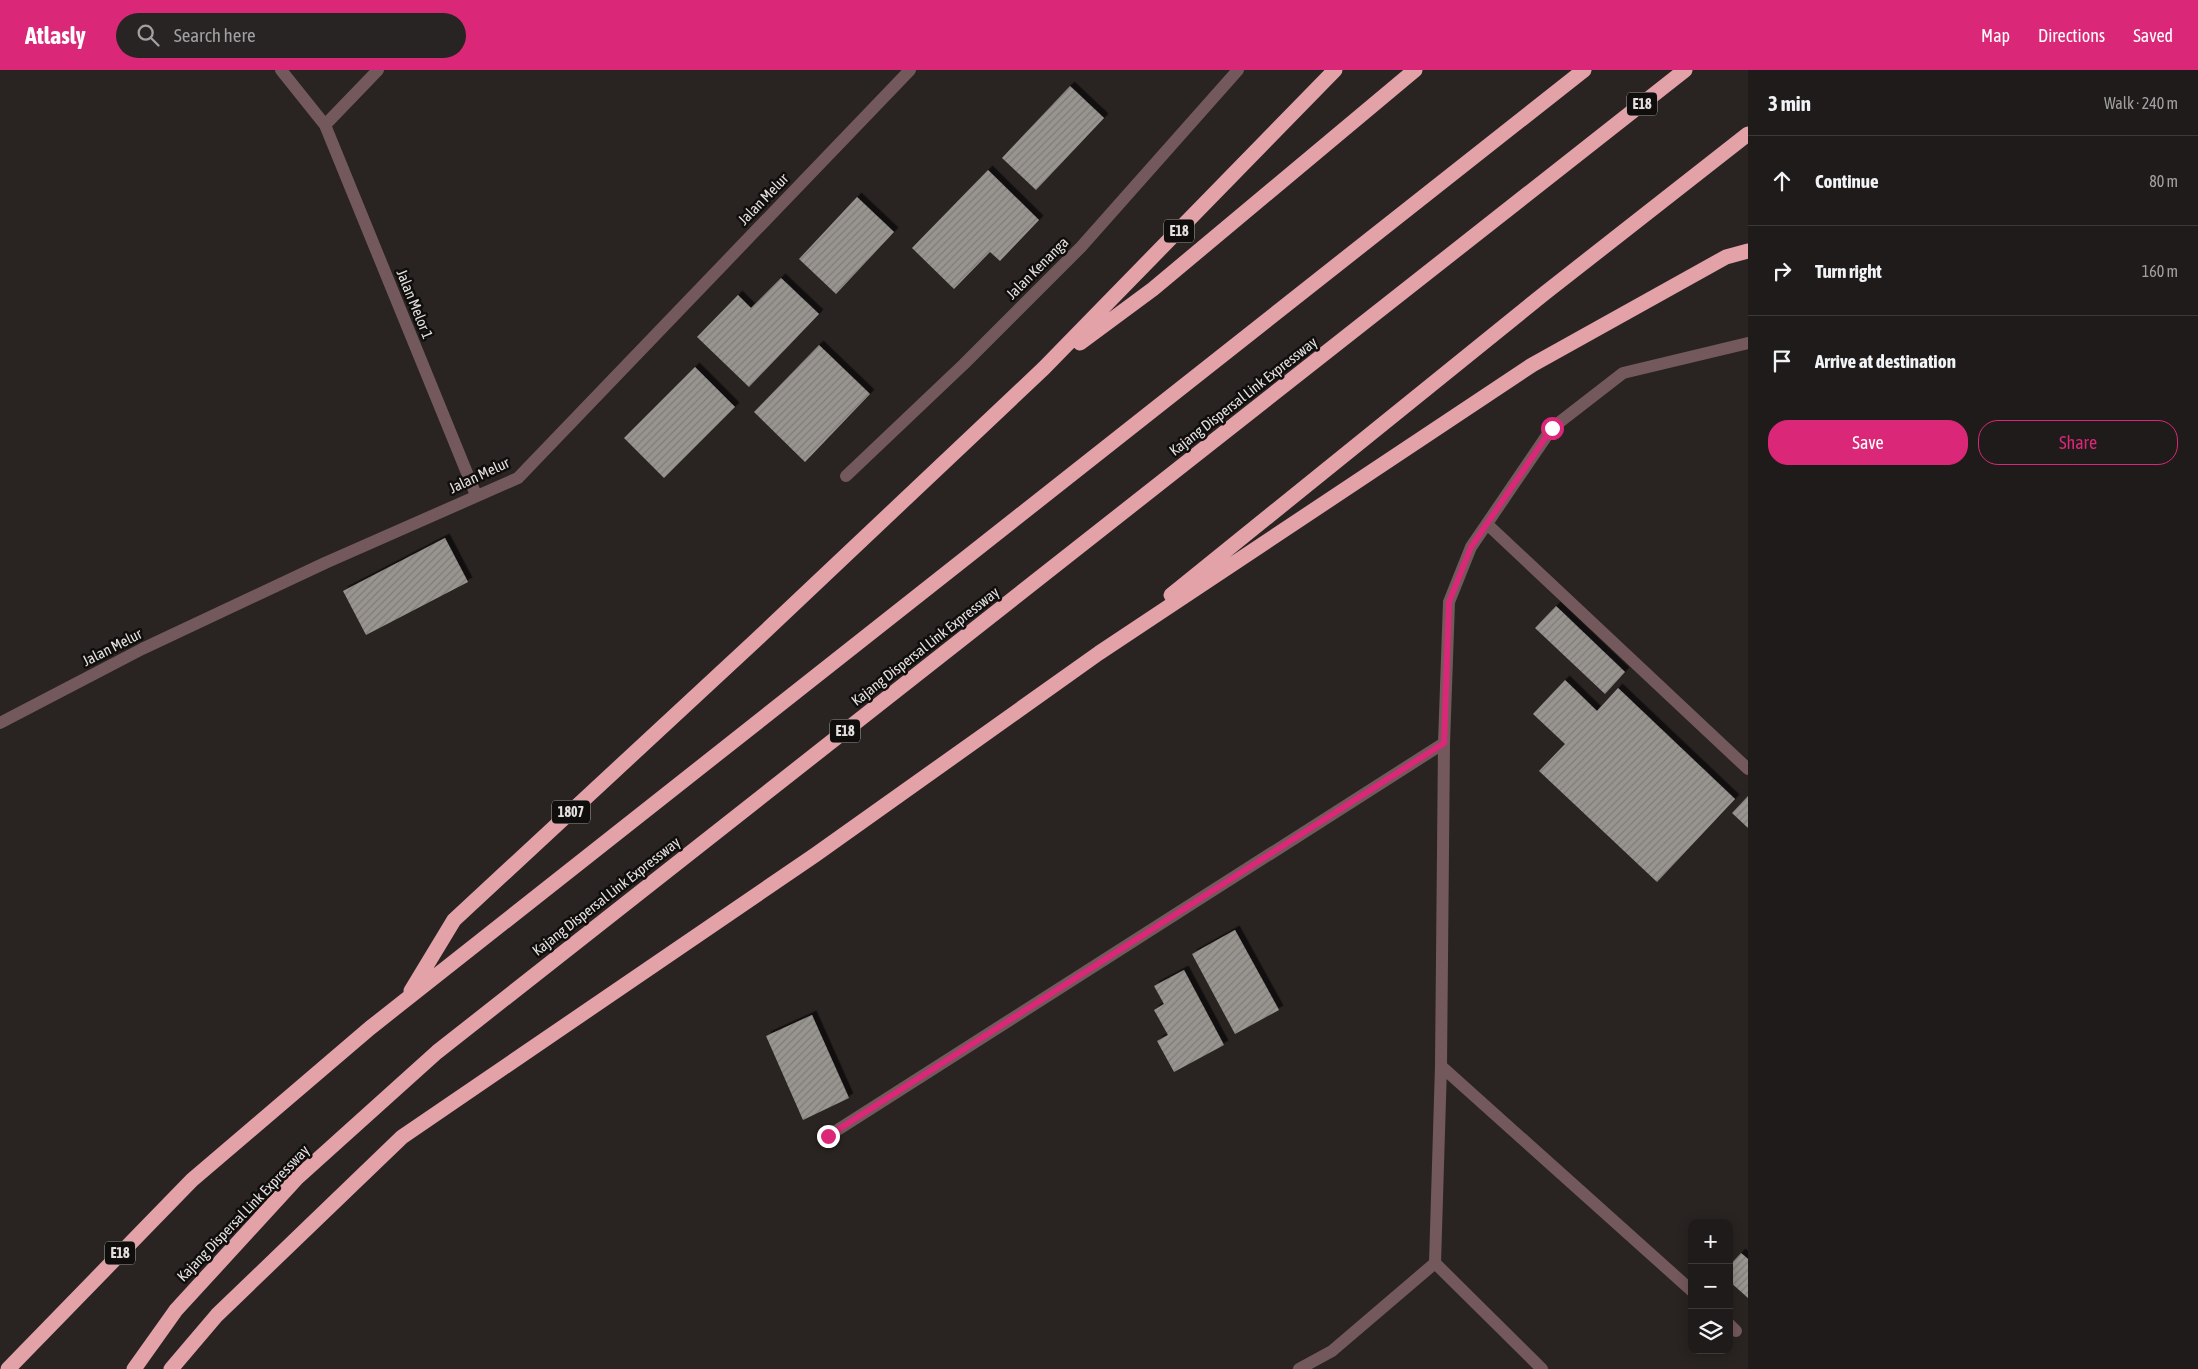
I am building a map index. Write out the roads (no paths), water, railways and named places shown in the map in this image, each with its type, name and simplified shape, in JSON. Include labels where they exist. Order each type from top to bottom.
[{"type":"highway","name":"E18","points":[[755,641],[1044,368],[1335,70]]},
{"type":"highway","points":[[1044,368],[1153,289],[1415,70]]},
{"type":"highway","name":"Kajang Dispersal Link Expressway","points":[[134,1369],[176,1310],[297,1178],[437,1052],[1685,70]]},
{"type":"highway","name":"E18","points":[[8,1369],[192,1180],[370,1028],[1580,73]]},
{"type":"highway","points":[[1099,653],[1545,293],[1748,134]]},
{"type":"highway","points":[[171,1369],[217,1315],[402,1137],[815,855],[1099,653],[1532,365],[1726,257],[1748,251]]},
{"type":"highway","name":"1807","points":[[406,999],[454,920],[755,641]]},
{"type":"street","name":"Jalan Melor 1","points":[[282,70],[325,124],[476,495]]},
{"type":"street","points":[[325,124],[378,70]]},
{"type":"street","name":"Jalan Melur","points":[[0,724],[142,649],[476,495],[518,478],[910,70]]},
{"type":"street","name":"Jalan Kenanga","points":[[846,476],[964,364],[1081,246],[1238,70]]},
{"type":"street","points":[[1542,1369],[1435,1264],[1441,1066],[1444,743],[1449,602],[1471,547],[1552,428],[1623,373],[1748,343]]},
{"type":"street","points":[[1487,524],[1748,769]]},
{"type":"street","points":[[828,1136],[1444,743]]},
{"type":"street","points":[[1441,1066],[1688,1287]]},
{"type":"street","points":[[1299,1369],[1332,1351],[1435,1264]]}]
